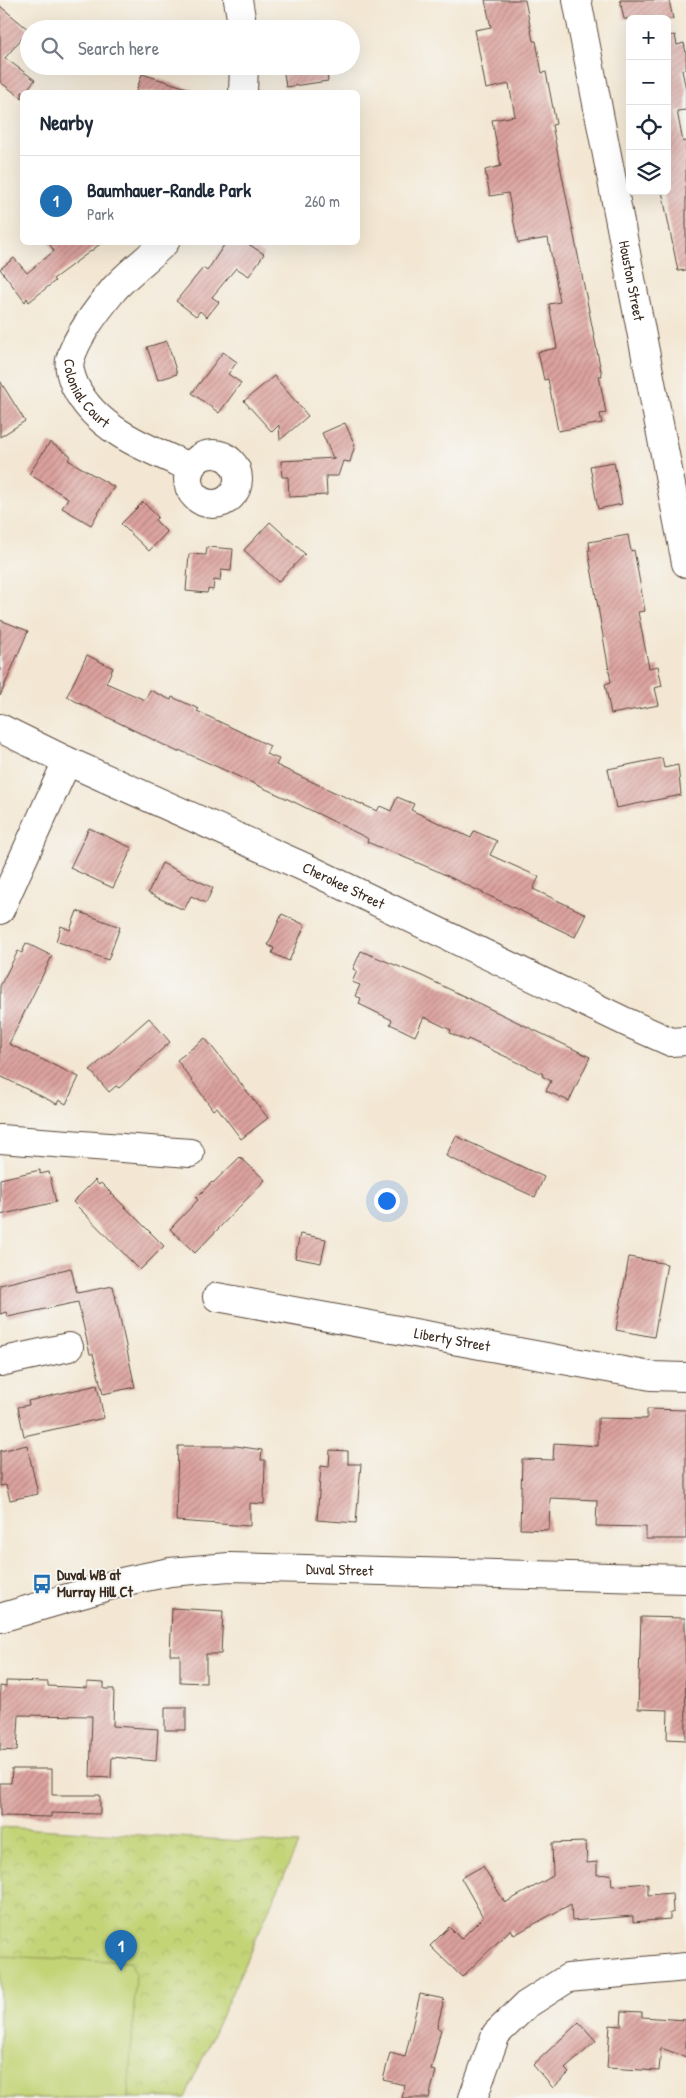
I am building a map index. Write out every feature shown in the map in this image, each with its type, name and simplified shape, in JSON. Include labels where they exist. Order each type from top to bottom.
[{"type":"street","points":[[238,0],[241,20]]},
{"type":"street","name":"Houston Street","points":[[577,0],[686,562]]},
{"type":"street","points":[[243,90],[244,75]]},
{"type":"street","name":"Colonial Court","points":[[162,245],[115,288],[86,328],[70,361],[72,380],[82,400],[103,422],[148,449],[190,467]]},
{"type":"street","name":"Cherokee Street","points":[[0,728],[67,761],[313,871],[626,1022],[671,1042],[686,1040]]},
{"type":"street","points":[[0,910],[67,761]]},
{"type":"street","points":[[0,1138],[190,1153]]},
{"type":"street","name":"Liberty Street","points":[[218,1298],[651,1376],[686,1377]]},
{"type":"street","points":[[0,1362],[69,1347]]},
{"type":"street","name":"Duval Street","points":[[0,1618],[126,1582],[170,1572],[228,1567],[686,1579]]},
{"type":"street","points":[[472,2098],[496,2034],[526,2005],[568,1978],[686,1967]]},
{"type":"green space","points":[[0,1827],[298,1844],[185,2098],[0,2098]]},
{"type":"green space","points":[[0,1956],[130,1962],[136,1975],[128,2098],[0,2098]]},
{"type":"building","points":[[485,0],[525,0],[533,41],[536,41],[542,73],[546,72],[556,124],[552,125],[602,376],[599,376],[606,413],[600,414],[602,423],[558,431],[548,379],[544,380],[538,352],[557,348],[549,304],[560,302],[548,238],[518,243],[508,193],[490,196],[485,170],[501,166],[492,120],[515,116],[509,84],[486,89],[475,30],[491,27]]},
{"type":"building","points":[[620,0],[669,0],[673,19],[671,19],[671,15],[626,15],[626,19],[624,19]]},
{"type":"building","points":[[0,6],[20,23],[20,40],[5,58],[20,69],[20,75],[28,75],[35,80],[27,90],[20,90],[20,97],[0,82]]},
{"type":"building","points":[[675,35],[677,45],[684,43],[686,53],[686,69],[682,70],[686,90],[686,110],[677,111],[683,142],[686,141],[686,270],[678,271],[663,195],[671,195],[671,36]]},
{"type":"building","points":[[142,75],[190,89],[190,90],[137,90]]},
{"type":"building","points":[[284,75],[327,75],[328,81],[286,87]]},
{"type":"building","points":[[50,245],[99,245],[53,279],[55,281],[29,302],[27,298],[25,302],[0,269],[14,258],[27,273],[54,251]]},
{"type":"building","points":[[224,245],[250,245],[264,254],[249,276],[236,268],[212,297],[219,302],[207,317],[200,311],[196,316],[176,301],[203,268],[207,271]]},
{"type":"building","points":[[167,341],[177,374],[158,380],[147,347]]},
{"type":"building","points":[[223,352],[237,362],[228,374],[241,383],[219,413],[192,393]]},
{"type":"building","points":[[274,376],[308,416],[280,440],[279,425],[272,432],[244,401]]},
{"type":"building","points":[[0,381],[25,421],[0,437]]},
{"type":"building","points":[[345,423],[355,445],[350,462],[343,461],[338,476],[326,476],[327,495],[289,497],[288,477],[282,477],[281,461],[335,458],[333,458],[322,433]]},
{"type":"building","points":[[50,442],[71,456],[68,460],[114,487],[91,525],[62,508],[68,498],[29,474]]},
{"type":"building","points":[[614,462],[622,504],[598,509],[590,466]]},
{"type":"building","points":[[143,502],[158,517],[155,520],[167,532],[149,551],[121,524]]},
{"type":"building","points":[[270,522],[305,554],[278,582],[244,550]]},
{"type":"building","points":[[628,535],[631,551],[634,550],[645,611],[638,612],[649,668],[658,666],[662,686],[655,688],[659,705],[611,714],[605,684],[611,682],[588,550],[590,550],[589,542]]},
{"type":"building","points":[[207,547],[233,549],[231,571],[221,570],[220,581],[214,580],[213,590],[208,589],[207,593],[186,591],[189,554],[206,555]]},
{"type":"building","points":[[0,620],[28,631],[0,696]]},
{"type":"building","points":[[87,655],[113,668],[106,683],[145,700],[150,690],[171,700],[172,697],[199,709],[197,711],[270,746],[266,754],[279,759],[276,765],[334,792],[377,811],[380,806],[391,811],[397,797],[414,804],[411,810],[471,838],[474,831],[497,841],[490,855],[539,877],[533,889],[586,914],[575,937],[435,870],[367,842],[368,839],[365,837],[292,801],[179,750],[178,752],[75,701],[67,696]]},
{"type":"building","points":[[662,758],[664,768],[678,765],[681,795],[616,808],[608,769]]},
{"type":"building","points":[[89,828],[132,848],[113,888],[70,868]]},
{"type":"building","points":[[162,863],[213,888],[206,903],[191,896],[184,910],[148,893]]},
{"type":"building","points":[[77,911],[120,927],[108,960],[56,941],[61,926],[70,930]]},
{"type":"building","points":[[282,914],[305,925],[289,961],[272,953],[274,948],[268,945]]},
{"type":"building","points":[[26,943],[52,956],[9,1044],[79,1077],[66,1104],[59,1100],[57,1104],[0,1076],[0,986],[18,951],[22,953]]},
{"type":"building","points":[[361,951],[422,976],[590,1057],[569,1101],[546,1091],[551,1081],[542,1076],[543,1074],[468,1039],[467,1041],[450,1033],[451,1030],[424,1017],[415,1036],[390,1024],[392,1020],[359,1004],[361,998],[355,996],[360,985],[352,982],[357,971],[353,969]]},
{"type":"building","points":[[149,1018],[170,1042],[119,1088],[116,1086],[109,1092],[90,1070]]},
{"type":"building","points":[[205,1038],[268,1118],[241,1139],[217,1107],[213,1110],[177,1060]]},
{"type":"building","points":[[456,1136],[544,1177],[535,1197],[446,1156]]},
{"type":"building","points":[[240,1157],[265,1180],[195,1253],[170,1229],[198,1200],[196,1198]]},
{"type":"building","points":[[40,1170],[40,1174],[49,1172],[56,1202],[0,1215],[0,1179]]},
{"type":"building","points":[[95,1180],[99,1185],[101,1183],[164,1246],[140,1270],[73,1202]]},
{"type":"building","points":[[300,1234],[326,1239],[321,1263],[295,1258]]},
{"type":"building","points":[[629,1257],[667,1264],[654,1337],[616,1330]]},
{"type":"building","points":[[71,1268],[77,1293],[113,1286],[135,1387],[103,1394],[93,1354],[90,1354],[78,1302],[8,1317],[6,1312],[0,1314],[0,1285]]},
{"type":"building","points":[[97,1385],[104,1418],[24,1436],[18,1407],[29,1405],[28,1401]]},
{"type":"building","points":[[647,1409],[686,1410],[686,1539],[646,1539],[646,1527],[596,1526],[597,1500],[550,1498],[549,1530],[520,1529],[522,1459],[553,1460],[554,1443],[598,1446],[598,1418],[647,1419]]},
{"type":"building","points":[[27,1445],[38,1494],[10,1500],[6,1485],[0,1486],[0,1451]]},
{"type":"building","points":[[178,1446],[236,1446],[262,1450],[261,1460],[265,1460],[264,1504],[250,1503],[250,1526],[176,1521]]},
{"type":"building","points":[[330,1450],[348,1451],[348,1464],[361,1464],[356,1523],[317,1520],[321,1466],[329,1467]]},
{"type":"building","points":[[172,1608],[223,1611],[221,1654],[206,1654],[206,1683],[180,1682],[180,1655],[170,1655]]},
{"type":"building","points":[[641,1617],[685,1618],[686,1740],[667,1739],[668,1710],[638,1709]]},
{"type":"building","points":[[6,1681],[48,1682],[48,1686],[87,1688],[87,1682],[104,1683],[104,1689],[114,1689],[113,1726],[158,1729],[156,1761],[112,1757],[111,1778],[90,1777],[92,1716],[19,1715],[17,1751],[0,1750],[0,1686],[6,1687]]},
{"type":"building","points":[[165,1707],[186,1707],[186,1730],[165,1730]]},
{"type":"building","points":[[12,1769],[52,1769],[52,1795],[100,1795],[100,1814],[51,1813],[51,1817],[0,1816],[0,1783],[11,1783]]},
{"type":"building","points":[[586,1842],[587,1863],[597,1862],[597,1875],[611,1874],[612,1886],[648,1883],[648,1895],[672,1893],[673,1913],[670,1913],[670,1919],[633,1922],[633,1916],[572,1921],[571,1904],[514,1935],[511,1929],[462,1977],[430,1946],[449,1927],[461,1939],[483,1917],[461,1878],[483,1866],[505,1903],[553,1876],[552,1843]]},
{"type":"building","points":[[420,1994],[444,1999],[437,2028],[441,2029],[431,2070],[436,2071],[429,2098],[402,2098],[405,2085],[383,2080],[390,2053],[405,2057]]},
{"type":"building","points":[[622,2011],[642,2012],[642,2017],[686,2020],[686,2057],[661,2048],[659,2071],[607,2068],[610,2025],[621,2026]]},
{"type":"building","points":[[579,2022],[596,2041],[565,2069],[569,2073],[553,2088],[533,2065]]},
{"type":"place","name":"Duval WB at Murray Hill Ct","points":[[42,1584]]},
{"type":"place","name":"Baumhauer-Randle Park","points":[[121,1971]]}]
